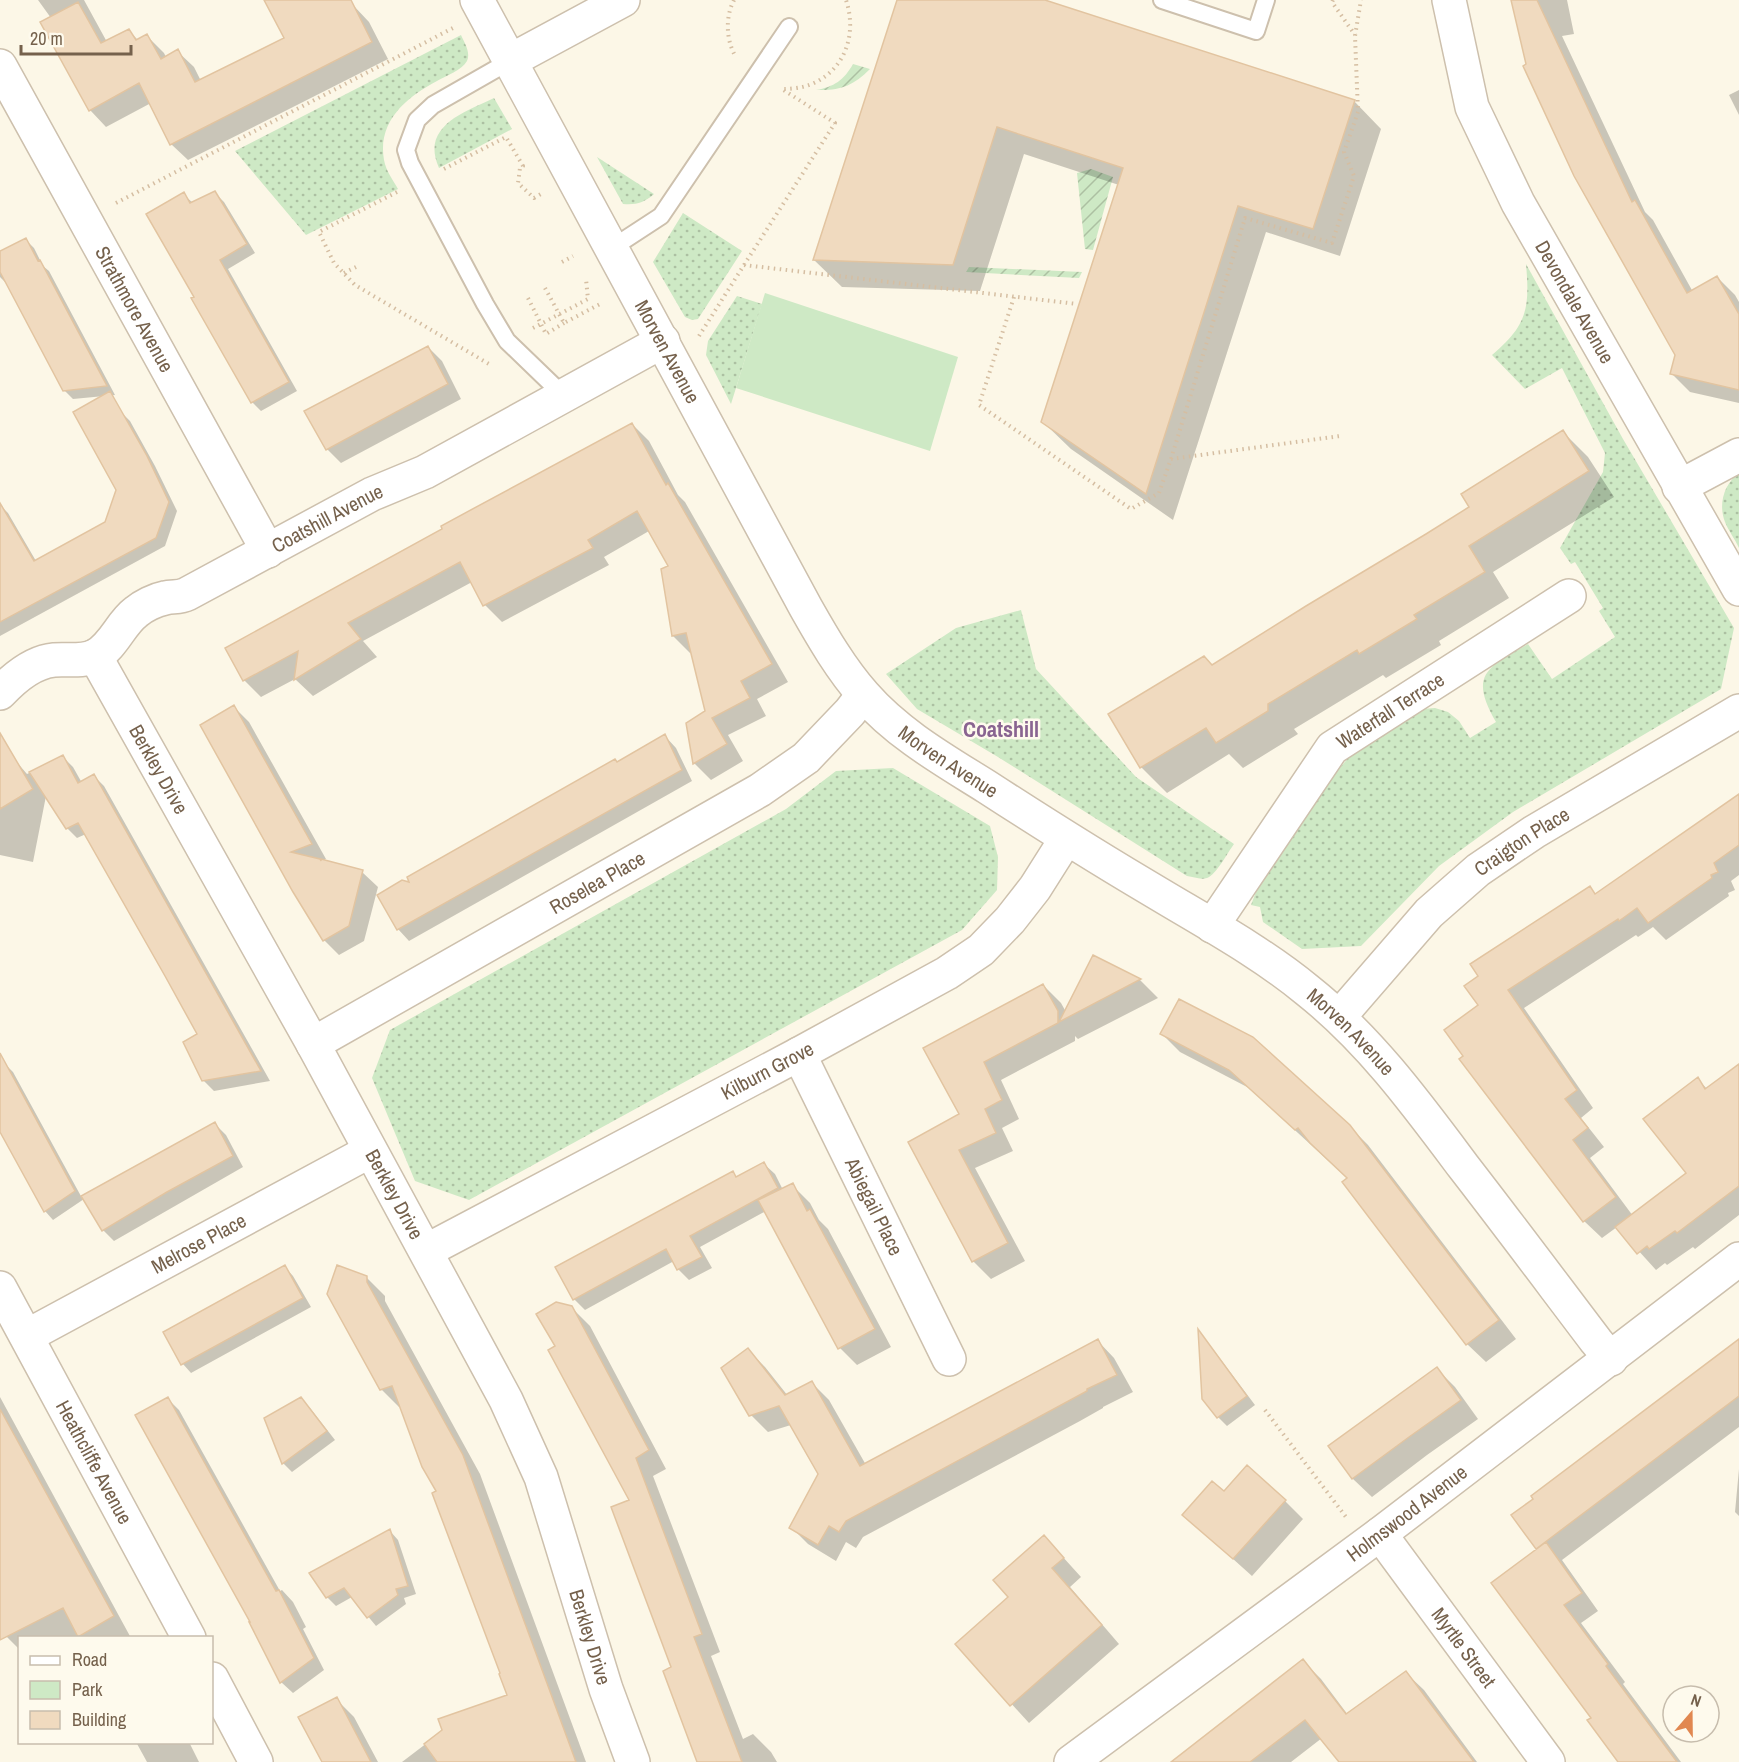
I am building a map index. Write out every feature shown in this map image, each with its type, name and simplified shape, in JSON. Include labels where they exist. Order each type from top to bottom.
[{"type":"street","points":[[510,61],[623,0]]},
{"type":"street","name":"Devondale Avenue","points":[[1449,0],[1472,107],[1518,203],[1739,589]]},
{"type":"street","name":"Morven Avenue","points":[[480,6],[612,248],[679,343],[828,647],[863,695],[893,724],[922,746],[1066,838],[1268,961],[1306,988],[1339,1017],[1382,1062],[1442,1137],[1611,1359]]},
{"type":"street","name":"Strathmore Avenue","points":[[0,66],[12,117],[84,220],[268,551]]},
{"type":"street","name":"Coatshill Avenue","points":[[95,656],[109,645],[136,611],[165,598],[183,597],[372,494],[425,472],[563,395],[679,343]]},
{"type":"street","points":[[1679,487],[1739,455]]},
{"type":"street","name":"Waterfall Terrace","points":[[1212,926],[1332,748],[1569,596]]},
{"type":"street","points":[[0,693],[21,675],[41,663],[54,660],[81,660],[95,656]]},
{"type":"street","name":"Berkley Drive","points":[[95,656],[313,1044],[506,1400],[541,1477],[606,1689],[633,1762]]},
{"type":"street","name":"Roselea Place","points":[[313,1044],[760,790],[806,758],[863,695]]},
{"type":"street","name":"Craigton Place","points":[[1339,1017],[1429,913],[1478,870],[1534,832],[1739,711]]},
{"type":"street","name":"Kilburn Grove","points":[[426,1251],[947,973],[981,950],[1010,920],[1035,888],[1066,838]]},
{"type":"street","name":"Abiegail Place","points":[[799,1054],[949,1359]]},
{"type":"street","name":"Melrose Place","points":[[27,1336],[370,1150]]},
{"type":"street","name":"Holmswood Avenue","points":[[1071,1762],[1373,1539],[1739,1260]]},
{"type":"street","name":"Heathcliffe Avenue","points":[[0,1288],[188,1636]]},
{"type":"street","name":"Myrtle Street","points":[[1373,1539],[1548,1762]]},
{"type":"street","points":[[213,1681],[256,1762]]},
{"type":"lane","points":[[1162,0],[1256,31],[1266,0]]},
{"type":"lane","points":[[612,248],[661,216],[789,27]]},
{"type":"lane","points":[[510,61],[433,105],[417,120],[406,150],[410,164],[507,341],[563,395]]},
{"type":"path","points":[[734,0],[728,22],[729,39],[735,56],[758,73]]},
{"type":"path","points":[[679,343],[744,265],[835,123],[782,89],[798,88],[813,83],[827,75],[838,63],[846,49],[851,32],[851,14],[846,0]]},
{"type":"path","points":[[1333,0],[1332,2],[1355,36]]},
{"type":"path","points":[[1014,297],[979,405],[1131,509],[1159,493],[1245,218],[1332,243],[1354,176],[1344,152],[1358,112],[1355,36],[1361,0]]},
{"type":"path","points":[[84,220],[480,6]]},
{"type":"path","points":[[494,368],[355,285],[334,263],[319,232],[507,137],[523,166],[520,168],[518,183],[534,198],[541,194],[546,204]]},
{"type":"path","points":[[568,246],[577,264]]},
{"type":"path","points":[[562,262],[573,256]]},
{"type":"path","points":[[744,265],[1077,304]]},
{"type":"path","points":[[344,273],[356,267]]},
{"type":"path","points":[[532,329],[588,299],[585,278],[581,271]]},
{"type":"path","points":[[545,288],[564,323]]},
{"type":"path","points":[[528,298],[546,334],[600,304]]},
{"type":"path","points":[[1171,459],[1340,436]]},
{"type":"path","points":[[1265,1410],[1373,1539]]},
{"type":"green space","points":[[461,35],[468,54],[465,64],[426,87],[405,103],[390,122],[385,133],[384,160],[398,189],[306,235],[235,151]]},
{"type":"green space","points":[[853,64],[870,69],[858,80],[846,86],[832,90],[816,90],[838,82]]},
{"type":"green space","points":[[494,98],[512,129],[439,168],[435,154],[440,131],[459,115]]},
{"type":"green space","points":[[597,157],[654,194],[640,203],[623,204]]},
{"type":"green space","points":[[1091,169],[1113,177],[1093,250],[1085,249],[1077,173]]},
{"type":"green space","points":[[683,213],[742,251],[698,319],[692,320],[685,317],[653,262]]},
{"type":"green space","points":[[1526,264],[1623,439],[1734,628],[1721,689],[1513,812],[1439,866],[1361,946],[1302,949],[1263,922],[1260,907],[1251,905],[1267,873],[1337,771],[1350,756],[1366,743],[1421,709],[1435,708],[1448,712],[1459,721],[1470,738],[1496,722],[1488,706],[1483,682],[1493,666],[1502,659],[1528,644],[1552,679],[1615,637],[1599,611],[1603,608],[1575,562],[1571,564],[1560,548],[1603,472],[1605,453],[1562,368],[1525,389],[1492,355],[1513,335],[1524,315],[1527,293]]},
{"type":"green space","points":[[969,267],[1082,272],[1079,278],[966,272]]},
{"type":"green space","points":[[765,293],[958,357],[930,451],[736,388]]},
{"type":"green space","points":[[737,296],[762,304],[731,404],[706,355],[708,341]]},
{"type":"green space","points":[[1739,473],[1739,548],[1725,522],[1722,501],[1726,489]]},
{"type":"green space","points":[[1021,610],[1036,669],[1136,777],[1234,844],[1210,876],[1202,879],[1187,876],[917,709],[886,674],[956,628]]},
{"type":"green space","points":[[893,768],[990,826],[998,857],[997,890],[962,930],[469,1200],[415,1181],[372,1078],[390,1030],[786,809],[836,771]]},
{"type":"building","points":[[264,0],[351,0],[372,42],[170,145],[139,83],[89,111],[40,22],[78,2],[101,43],[129,29],[136,40],[147,34],[161,59],[178,49],[195,82],[284,38]]},
{"type":"building","points":[[897,0],[1045,0],[1355,100],[1313,229],[1238,206],[1146,494],[1041,422],[1123,168],[997,127],[953,265],[813,260]]},
{"type":"building","points":[[1511,0],[1537,0],[1632,202],[1635,200],[1687,293],[1717,276],[1739,314],[1739,390],[1670,374],[1675,355],[1574,176],[1523,66],[1526,64]]},
{"type":"building","points":[[215,191],[247,244],[220,260],[289,382],[251,403],[146,214],[184,192],[190,203]]},
{"type":"building","points":[[26,238],[107,386],[63,391],[0,272],[0,251]]},
{"type":"building","points":[[428,346],[448,384],[326,450],[304,411]]},
{"type":"building","points":[[110,391],[147,456],[169,502],[156,538],[0,622],[0,503],[34,561],[105,522],[116,490],[73,412]]},
{"type":"building","points":[[632,423],[772,664],[741,681],[750,698],[712,718],[727,744],[693,764],[686,723],[705,711],[686,633],[672,636],[661,569],[668,566],[637,511],[588,540],[593,548],[483,606],[460,562],[348,623],[361,639],[294,680],[298,651],[243,681],[225,648],[442,529],[441,526]]},
{"type":"building","points":[[1563,430],[1589,471],[1469,546],[1485,572],[1414,615],[1417,619],[1359,654],[1357,650],[1268,704],[1268,711],[1216,743],[1206,728],[1140,768],[1108,714],[1204,656],[1212,665],[1426,534],[1469,507],[1461,494]]},
{"type":"building","points":[[234,705],[312,844],[291,852],[363,870],[349,926],[323,941],[293,892],[200,725]]},
{"type":"building","points":[[0,733],[33,789],[0,809]]},
{"type":"building","points":[[665,734],[682,770],[397,930],[377,895],[402,880],[409,882],[407,877],[615,759],[617,762]]},
{"type":"building","points":[[63,755],[78,783],[94,774],[261,1071],[202,1081],[183,1042],[197,1034],[165,976],[78,823],[66,829],[29,772]]},
{"type":"building","points":[[1739,794],[1739,845],[1714,863],[1718,872],[1711,875],[1712,878],[1648,923],[1637,908],[1508,990],[1577,1090],[1565,1099],[1588,1128],[1573,1140],[1616,1197],[1583,1222],[1459,1059],[1463,1056],[1444,1030],[1478,1005],[1464,986],[1478,976],[1470,964],[1590,886],[1595,894]]},
{"type":"building","points":[[1093,955],[1141,979],[1059,1022]]},
{"type":"building","points":[[1043,984],[1058,1011],[1058,1023],[984,1062],[1002,1100],[985,1109],[996,1133],[959,1150],[1008,1243],[972,1262],[908,1142],[959,1114],[923,1048]]},
{"type":"building","points":[[1179,999],[1253,1037],[1350,1125],[1499,1320],[1466,1345],[1342,1182],[1347,1178],[1310,1143],[1298,1128],[1295,1130],[1229,1070],[1160,1034]]},
{"type":"building","points":[[0,1053],[75,1191],[44,1212],[0,1132]]},
{"type":"building","points":[[1739,1064],[1739,1186],[1677,1233],[1675,1231],[1649,1249],[1647,1246],[1637,1254],[1615,1227],[1686,1173],[1643,1119],[1698,1077],[1705,1089]]},
{"type":"building","points":[[215,1122],[233,1156],[102,1231],[81,1196]]},
{"type":"building","points":[[764,1162],[778,1188],[690,1236],[702,1257],[677,1270],[666,1249],[573,1300],[555,1267],[733,1171],[736,1177]]},
{"type":"building","points":[[793,1183],[807,1211],[810,1209],[875,1329],[838,1349],[758,1200]]},
{"type":"building","points":[[285,1265],[303,1298],[181,1365],[163,1332]]},
{"type":"building","points":[[337,1265],[367,1276],[367,1282],[463,1455],[576,1762],[437,1762],[424,1744],[442,1730],[438,1719],[507,1695],[432,1493],[436,1491],[422,1467],[392,1386],[380,1390],[327,1294]]},
{"type":"building","points":[[556,1302],[572,1306],[649,1450],[636,1458],[702,1634],[694,1637],[742,1762],[697,1762],[663,1671],[671,1667],[611,1507],[629,1500],[548,1350],[555,1346],[536,1314]]},
{"type":"building","points":[[1198,1329],[1247,1396],[1217,1418],[1202,1399]]},
{"type":"building","points":[[1098,1339],[1117,1375],[1087,1389],[846,1521],[839,1532],[829,1526],[818,1545],[789,1528],[818,1474],[779,1406],[749,1416],[721,1368],[748,1348],[785,1395],[812,1381],[860,1466]]},
{"type":"building","points":[[1739,1339],[1739,1396],[1536,1549],[1511,1515],[1533,1499],[1531,1496]]},
{"type":"building","points":[[1437,1367],[1461,1400],[1352,1479],[1328,1446]]},
{"type":"building","points":[[168,1397],[276,1591],[279,1590],[314,1658],[280,1683],[250,1622],[135,1415]]},
{"type":"building","points":[[301,1397],[327,1431],[282,1464],[264,1418]]},
{"type":"building","points":[[0,1409],[114,1616],[77,1636],[63,1608],[0,1640]]},
{"type":"building","points":[[1247,1465],[1286,1500],[1233,1559],[1182,1515],[1212,1481],[1224,1491]]},
{"type":"building","points":[[390,1529],[408,1586],[396,1589],[398,1595],[367,1618],[344,1588],[326,1598],[309,1573]]},
{"type":"building","points":[[1044,1535],[1064,1558],[1052,1568],[1102,1625],[1010,1706],[955,1644],[1008,1597],[993,1580]]},
{"type":"building","points":[[1546,1542],[1582,1593],[1564,1605],[1608,1664],[1606,1666],[1661,1740],[1661,1744],[1664,1744],[1677,1762],[1618,1762],[1587,1720],[1591,1718],[1491,1583]]},
{"type":"building","points":[[1303,1659],[1346,1714],[1406,1671],[1474,1762],[1339,1762],[1305,1720],[1250,1762],[1171,1762]]},
{"type":"building","points":[[337,1697],[371,1762],[322,1762],[298,1717]]},
{"type":"district","name":"Coatshill","points":[[1001,729]]}]
